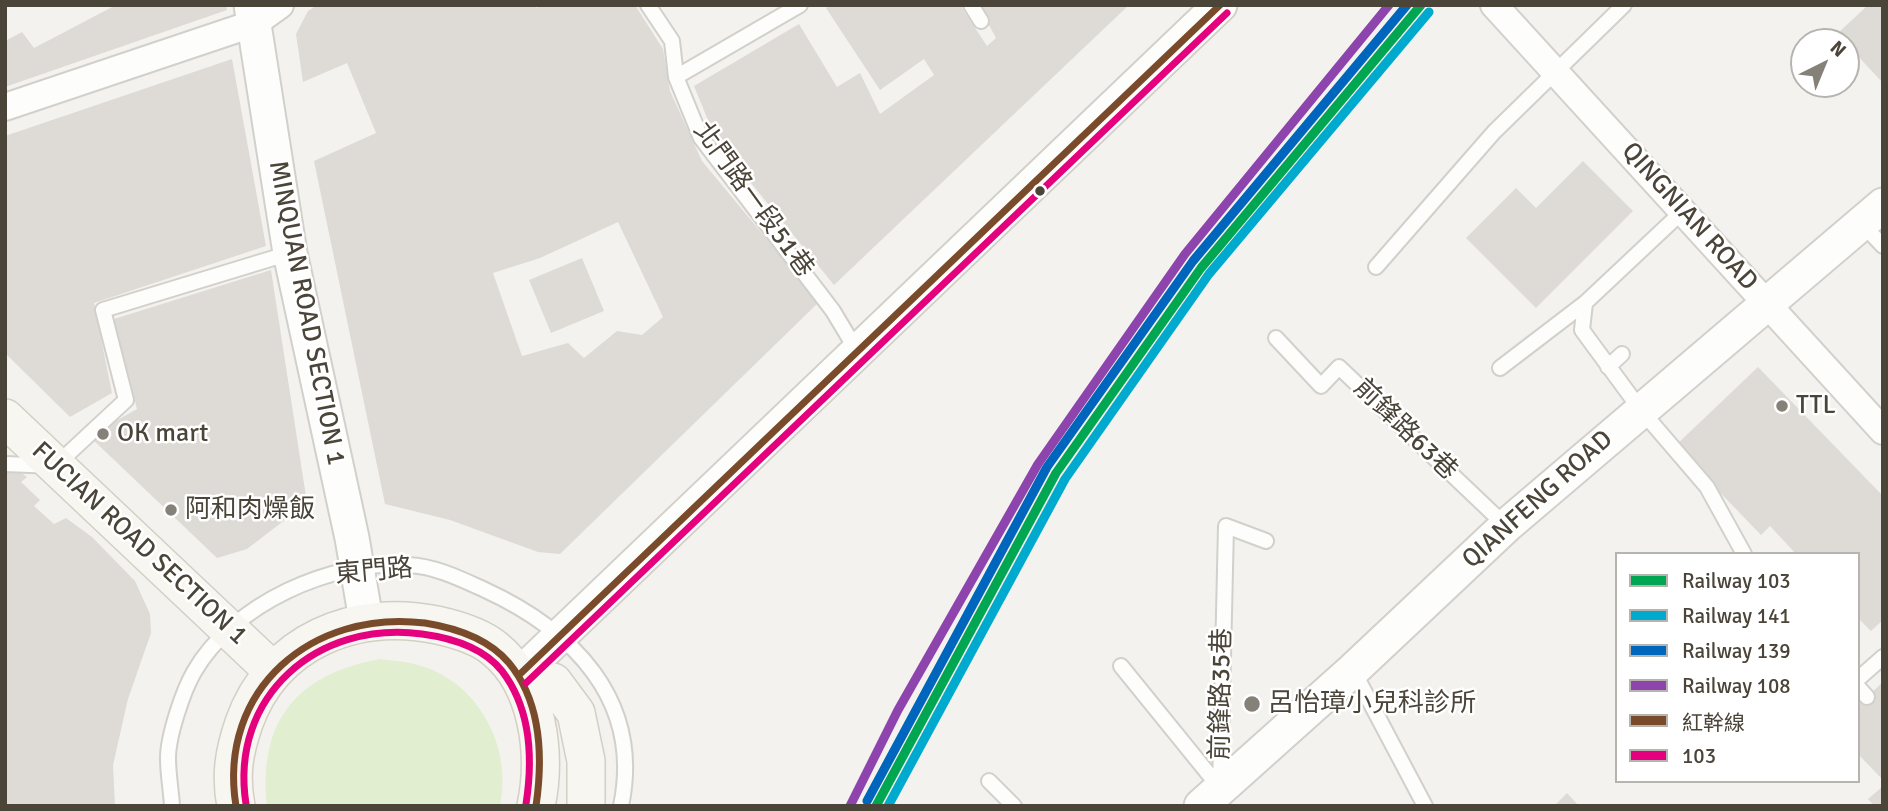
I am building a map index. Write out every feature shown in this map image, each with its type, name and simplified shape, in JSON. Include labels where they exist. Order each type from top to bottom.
[{"type":"main road","name":"FUCIAN ROAD SECTION 1","points":[[5,418],[273,671]]},
{"type":"main road","points":[[236,806],[232,756],[249,708],[273,671],[317,636],[366,620],[415,620],[451,628],[494,647],[519,675],[540,744],[536,806]]},
{"type":"main road","points":[[519,675],[553,681],[576,713],[586,761],[586,806]]},
{"type":"street","points":[[519,675],[1220,5]]},
{"type":"street","name":"QINGNIAN ROAD","points":[[1494,5],[1883,431]]},
{"type":"street","points":[[5,107],[262,11]]},
{"type":"street","name":"MINQUAN ROAD SECTION 1","points":[[262,11],[290,253],[358,568],[366,620]]},
{"type":"street","name":"QIANFENG ROAD","points":[[1210,797],[1353,670],[1506,526],[1640,409],[1768,303],[1876,225]]},
{"type":"lane","name":"北門路一段51巷","points":[[648,5],[672,41],[676,77],[701,138],[833,311],[857,351]]},
{"type":"lane","points":[[676,77],[800,5]]},
{"type":"lane","points":[[971,5],[981,21]]},
{"type":"lane","points":[[1376,267],[1494,132],[1624,5]]},
{"type":"lane","points":[[1500,368],[1585,303],[1684,210]]},
{"type":"lane","points":[[5,464],[55,466],[126,400],[103,310],[290,253]]},
{"type":"lane","points":[[1585,303],[1582,330],[1640,409],[1707,487],[1743,552]]},
{"type":"lane","name":"前鋒路63巷","points":[[1276,338],[1321,386],[1339,367],[1506,526]]},
{"type":"lane","points":[[1608,367],[1622,354]]},
{"type":"lane","name":"前鋒路35巷","points":[[1210,797],[1226,526],[1266,541]]},
{"type":"lane","name":"東門路","points":[[172,806],[168,756],[178,713],[194,672],[229,630],[274,597],[318,578],[358,568],[408,565],[447,573],[507,600],[558,635],[587,661],[608,694],[625,741],[625,787],[621,806]]},
{"type":"lane","points":[[1860,677],[1883,657]]},
{"type":"lane","name":"前鋒路35巷","points":[[1121,666],[1210,797]]},
{"type":"lane","points":[[1353,670],[1425,806]]},
{"type":"lane","points":[[989,781],[1014,806]]},
{"type":"green space","points":[[380,659],[413,664],[439,673],[458,685],[474,701],[496,740],[503,784],[500,806],[267,806],[269,749],[277,726],[289,706],[305,690],[326,676]]},
{"type":"building","points":[[116,5],[226,5],[227,10],[5,87],[5,41],[22,32],[34,48]]},
{"type":"building","points":[[317,5],[534,5],[536,8],[541,5],[635,5],[663,49],[670,91],[702,161],[819,302],[560,554],[538,552],[450,520],[385,504],[314,161],[376,133],[347,63],[303,82],[296,34],[308,11]],"holes":[[[618,222],[663,317],[642,335],[617,331],[584,358],[568,343],[522,356],[493,273],[540,258]]]},
{"type":"building","points":[[831,5],[960,5],[987,46],[996,38],[978,5],[1129,5],[834,285],[716,140],[694,86],[799,24],[837,87],[860,73],[880,114],[934,75],[924,59],[880,90],[826,8]]},
{"type":"building","points":[[1868,5],[1883,5],[1883,83],[1860,58],[1860,28],[1843,28]]},
{"type":"building","points":[[232,59],[266,246],[94,303],[112,393],[70,417],[5,353],[5,136]]},
{"type":"building","points":[[1583,161],[1633,211],[1536,308],[1466,238],[1516,188],[1536,208]]},
{"type":"building","points":[[582,258],[604,311],[551,333],[529,280]]},
{"type":"building","points":[[271,270],[307,503],[247,549],[217,558],[89,436],[137,409],[114,319]]},
{"type":"building","points":[[1758,367],[1883,496],[1883,620],[1871,631],[1860,620],[1860,552],[1794,552],[1770,526],[1761,535],[1675,446]]},
{"type":"building","points":[[13,467],[27,477],[21,482],[40,500],[34,506],[54,524],[66,518],[92,537],[135,581],[150,614],[151,633],[128,699],[113,765],[115,806],[5,806],[5,474]]},
{"type":"building","points":[[1883,682],[1883,780],[1860,756],[1860,703]]},
{"type":"building","points":[[1883,786],[1883,806],[1874,806],[1868,799]]},
{"type":"building","points":[[1567,793],[1579,806],[1554,806]]},
{"type":"rail line","name":"108","points":[[850,806],[898,710],[1038,464],[1185,254],[1389,5]]},
{"type":"rail line","name":"139","points":[[867,801],[1047,467],[1193,261],[1407,5]]},
{"type":"rail line","name":"103","points":[[876,806],[1056,473],[1201,268],[1421,5]]},
{"type":"rail line","name":"141","points":[[888,806],[1065,479],[1209,274],[1429,12]]},
{"type":"transit line","name":"紅幹線","points":[[519,675],[1220,5]]},
{"type":"transit line","name":"103","points":[[526,683],[1227,13]]},
{"type":"transit line","name":"紅幹線","points":[[236,806],[234,764],[242,726],[258,693],[281,665],[311,644],[346,629],[384,622],[425,623],[460,631],[491,647],[509,663],[528,695],[538,732],[536,806]]},
{"type":"transit line","name":"103","points":[[246,804],[244,765],[252,730],[267,699],[289,673],[316,653],[348,639],[384,633],[422,634],[455,641],[486,656],[502,671],[512,686],[524,718],[529,752],[526,804]]},
{"type":"place","name":"TTL","points":[[1782,406]]},
{"type":"place","name":"OK mart","points":[[103,434]]},
{"type":"place","name":"阿和肉燥飯","points":[[171,510]]},
{"type":"place","name":"呂怡璋小兒科診所","points":[[1252,704]]}]
